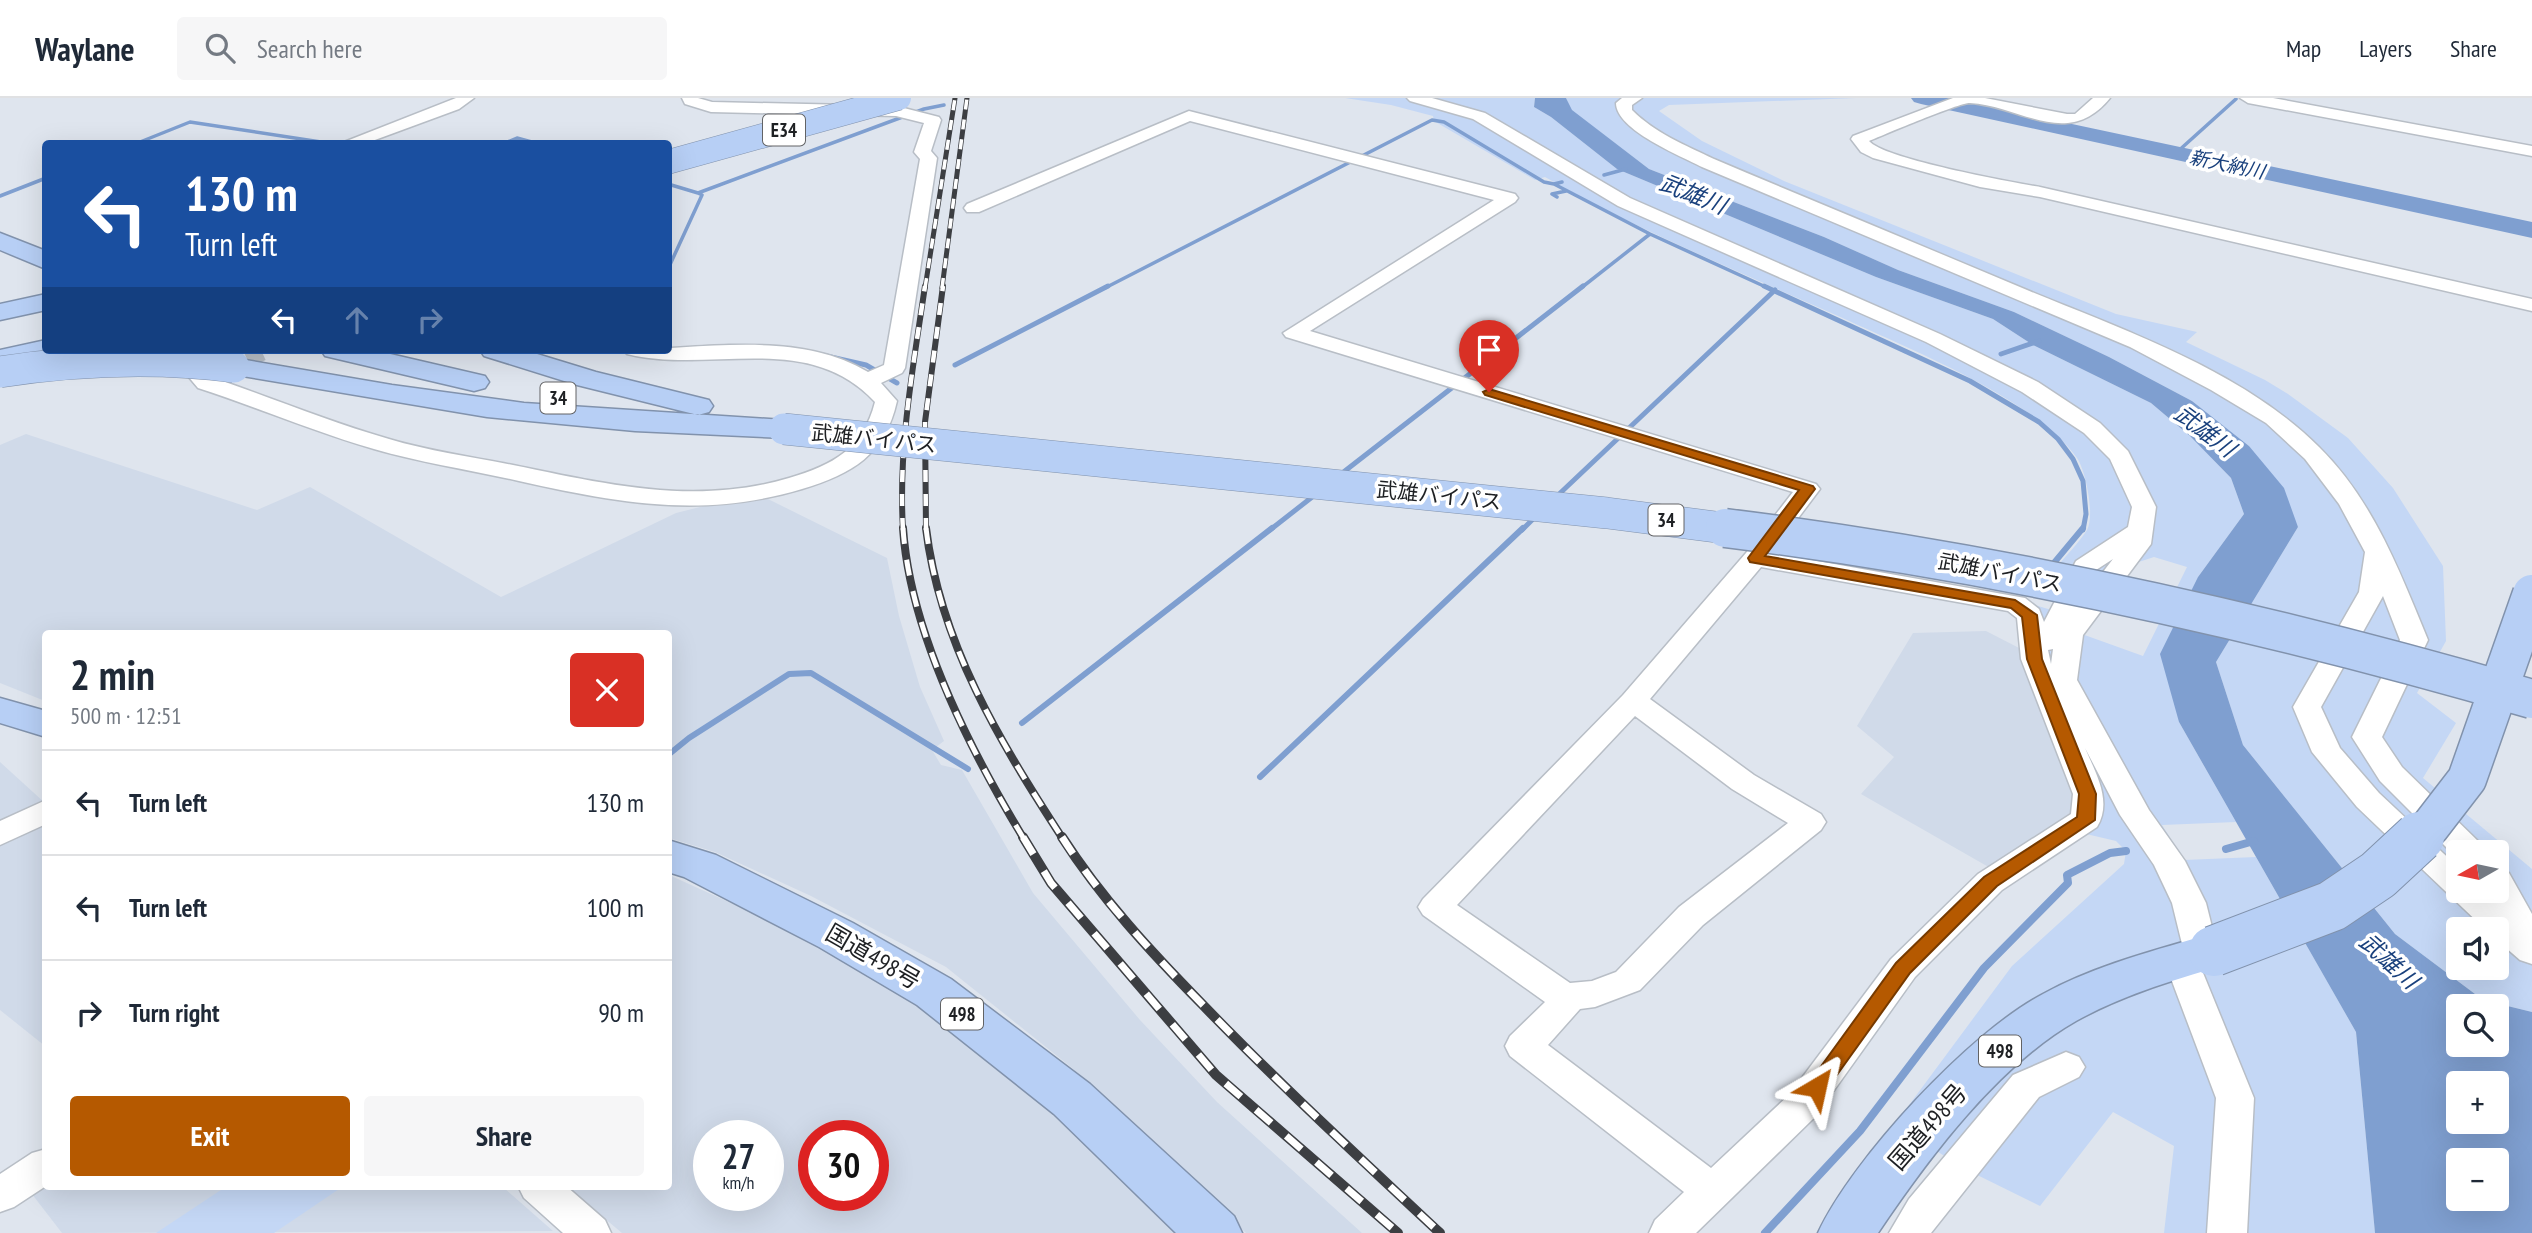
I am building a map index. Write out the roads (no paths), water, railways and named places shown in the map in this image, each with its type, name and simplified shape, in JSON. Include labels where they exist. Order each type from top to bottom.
[{"type":"highway","name":"E34","points":[[672,152],[870,98]]},
{"type":"highway","name":"E34","points":[[672,161],[909,108]]},
{"type":"highway","points":[[0,241],[42,259]]},
{"type":"highway","points":[[0,312],[42,303]]},
{"type":"highway","points":[[0,322],[42,314]]},
{"type":"highway","points":[[0,335],[42,326]]},
{"type":"highway","points":[[0,359],[42,349]]},
{"type":"highway","name":"武雄バイパス","points":[[351,354],[431,374],[591,404],[1094,462],[1607,513],[1765,533],[1981,568],[2142,600],[2405,662],[2515,695]]},
{"type":"highway","points":[[508,354],[624,388],[784,425]]},
{"type":"highway","points":[[0,372],[117,358],[240,362],[365,391],[490,408],[699,425],[784,425]]},
{"type":"highway","name":"498","points":[[2199,955],[2332,906],[2378,875],[2430,827],[2467,779],[2515,695],[2532,594]]},
{"type":"highway","points":[[0,710],[42,723]]},
{"type":"highway","name":"国道498号","points":[[672,856],[700,866],[836,935],[934,992],[1072,1099],[1214,1233]]},
{"type":"highway","name":"国道498号","points":[[1846,1233],[1891,1168],[1945,1105],[1994,1055],[2057,1009],[2115,982],[2199,955]]},
{"type":"street","points":[[358,140],[454,106],[466,98]]},
{"type":"street","points":[[690,98],[697,104],[710,107],[806,110],[909,108],[933,120],[922,152],[929,158],[894,368],[869,380]]},
{"type":"street","points":[[806,110],[849,98]]},
{"type":"street","points":[[1415,98],[1479,116],[1624,202],[1933,338],[2030,387],[2092,428],[2120,456],[2144,507],[2138,544],[2069,634],[2063,680]]},
{"type":"street","points":[[1634,98],[1624,103],[1624,111],[1636,123],[1708,163],[2137,343],[2219,385],[2274,418],[2313,454],[2343,492],[2378,552],[2414,640],[2367,737],[2391,774],[2458,840]]},
{"type":"street","points":[[2102,98],[2079,118],[2053,119],[1983,100],[1956,100],[1859,138],[1860,144],[1879,154],[1980,182],[2040,191],[2532,305]]},
{"type":"street","points":[[2248,98],[2532,151]]},
{"type":"street","points":[[973,208],[1189,116],[1509,198],[1293,334],[1808,489],[1755,558],[1633,702],[1435,907],[1564,998],[1595,994],[1628,981],[1691,916],[1810,822],[1743,782],[1633,702]]},
{"type":"street","points":[[198,375],[206,383],[382,444],[623,497],[694,502],[735,499],[780,490],[829,473],[868,447],[883,424],[886,401],[869,380],[829,362],[790,355],[672,351]]},
{"type":"street","points":[[0,378],[113,367],[147,367],[198,375],[215,372],[240,362]]},
{"type":"street","points":[[1669,1233],[1802,1106],[1903,968],[1990,882],[2086,820],[2088,794],[2035,659],[2039,636],[2085,566],[2140,530]]},
{"type":"street","points":[[2378,552],[2372,592],[2307,707],[2327,752],[2368,800],[2446,875]]},
{"type":"street","points":[[1755,558],[2015,604],[2030,615],[2136,815],[2169,861],[2189,904],[2235,1098],[2227,1233]]},
{"type":"street","points":[[0,834],[42,812]]},
{"type":"street","points":[[2477,903],[2532,951]]},
{"type":"street","points":[[2509,903],[2532,944]]},
{"type":"street","points":[[1564,998],[1563,1007],[1523,1046],[1712,1191]]},
{"type":"street","points":[[1909,1233],[1923,1211],[2026,1086],[2066,1068]]},
{"type":"street","points":[[0,1195],[42,1168]]},
{"type":"street","points":[[542,1190],[578,1229]]},
{"type":"water","name":"武雄川","points":[[1535,98],[1566,98],[1572,110],[1649,169],[1824,237],[1898,270],[2014,312],[2109,357],[2192,401],[2249,446],[2284,488],[2298,527],[2216,662],[2243,745],[2395,934],[2446,972],[2446,980],[2456,980],[2475,994],[2446,994],[2446,1057],[2509,1057],[2509,1006],[2532,1012],[2532,1233],[2375,1233],[2356,1032],[2179,722],[2160,654],[2198,577],[2244,514],[2231,478],[2190,436],[2151,403],[2033,345],[1993,319],[1876,277],[1617,169],[1551,117],[1534,107]]},
{"type":"waterway","name":"新大納川","points":[[1921,98],[2532,230]]},
{"type":"waterway","points":[[2176,153],[2236,99]]},
{"type":"waterway","points":[[698,193],[924,109],[944,105]]},
{"type":"waterway","points":[[1105,288],[1432,120],[1444,122],[1544,182],[1554,184]]},
{"type":"waterway","points":[[145,140],[190,122],[308,140]]},
{"type":"waterway","points":[[512,140],[524,140]]},
{"type":"waterway","points":[[1604,175],[1626,169]]},
{"type":"waterway","points":[[0,196],[42,180]]},
{"type":"waterway","points":[[1554,184],[1562,182]]},
{"type":"waterway","points":[[1554,184],[1650,234]]},
{"type":"waterway","points":[[672,185],[698,193]]},
{"type":"waterway","points":[[1557,197],[1552,194],[1566,191]]},
{"type":"waterway","points":[[672,260],[702,195],[698,193]]},
{"type":"waterway","points":[[1581,288],[1650,234]]},
{"type":"waterway","points":[[1650,234],[1768,288]]},
{"type":"waterway","points":[[955,365],[1108,286]]},
{"type":"waterway","points":[[1341,474],[1583,286]]},
{"type":"waterway","points":[[1764,286],[1774,291]]},
{"type":"waterway","points":[[1556,497],[1774,291]]},
{"type":"waterway","points":[[1774,291],[1970,381],[2039,422],[2058,439],[2073,459],[2083,481],[2086,514],[2083,530]]},
{"type":"waterway","points":[[2001,354],[2039,341]]},
{"type":"waterway","points":[[822,355],[866,365],[897,383]]},
{"type":"waterway","points":[[1270,530],[1316,494]]},
{"type":"waterway","points":[[1522,530],[1536,516]]},
{"type":"waterway","points":[[1022,723],[1272,528]]},
{"type":"waterway","points":[[1260,777],[1523,528]]},
{"type":"waterway","points":[[2053,564],[2083,528]]},
{"type":"waterway","points":[[672,752],[789,674],[811,673],[968,769]]},
{"type":"waterway","points":[[2226,849],[2254,841]]},
{"type":"waterway","points":[[1765,1233],[1860,1131],[1984,968],[2068,883],[2067,875],[2110,853],[2126,851]]},
{"type":"tunnel","points":[[246,357],[252,354]]},
{"type":"railway","points":[[925,288],[955,98]]},
{"type":"railway","points":[[942,288],[967,98]]},
{"type":"railway","points":[[903,530],[905,438],[925,286]]},
{"type":"railway","points":[[926,530],[925,422],[943,286]]},
{"type":"railway","points":[[903,528],[908,568],[930,649],[983,768],[1024,839]]},
{"type":"railway","points":[[926,528],[933,571],[944,612],[976,691],[1017,766],[1063,839]]},
{"type":"railway","points":[[1023,837],[1051,883],[1216,1075],[1398,1233]]},
{"type":"railway","points":[[1062,837],[1110,903],[1183,984],[1290,1091],[1440,1233]]}]
